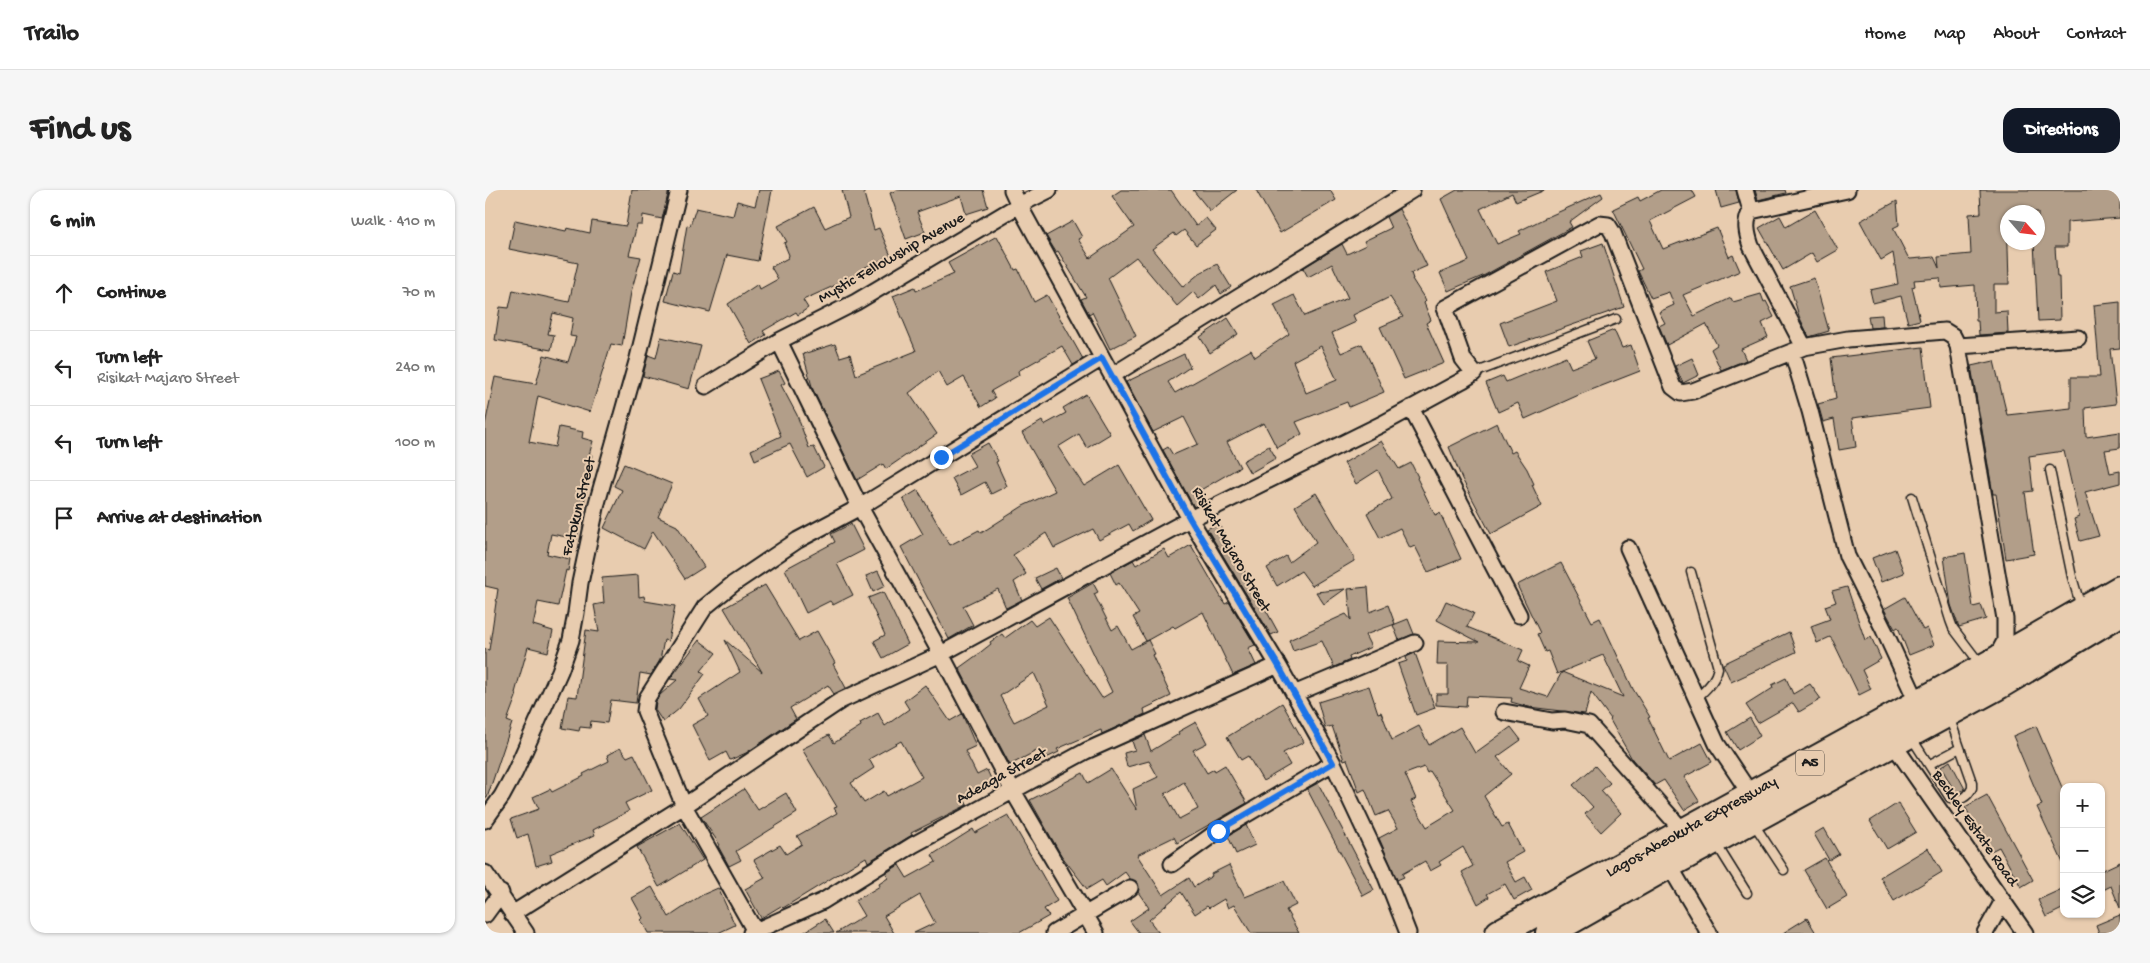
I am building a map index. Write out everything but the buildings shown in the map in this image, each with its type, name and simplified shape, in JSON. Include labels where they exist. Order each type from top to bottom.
[{"type":"highway","name":"Lagos-Abeokuta Expressway","points":[[1549,933],[1669,865],[1949,714],[1992,672],[2083,611],[2120,590]]},
{"type":"highway","name":"Lagos-Abeokuta Expressway","points":[[1499,933],[1918,704],[2120,613]]},
{"type":"street","name":"Fatokun Street","points":[[485,820],[502,796],[515,772],[560,671],[571,640],[577,613],[580,583],[597,503],[638,358],[679,190]]},
{"type":"street","name":"Risikat Majaro Street","points":[[1012,190],[1190,519],[1278,665],[1333,763],[1383,869],[1408,933]]},
{"type":"street","name":"Mystic Fellowship Avenue","points":[[706,386],[779,341],[856,302],[1019,205],[1049,190]]},
{"type":"street","points":[[1113,375],[1412,190]]},
{"type":"street","points":[[1745,190],[1751,211],[1748,216],[1746,230],[1751,246],[1798,350],[1810,411],[1847,556],[1918,704]]},
{"type":"street","points":[[1751,211],[1847,190]]},
{"type":"street","points":[[512,914],[685,806],[840,701],[941,654],[1190,519],[1411,408],[1474,373],[1463,358],[1445,308],[1460,298],[1599,224],[1608,225],[1613,233],[1673,387],[1681,393],[1693,391],[1798,350],[1848,339],[1945,331],[1953,336],[1959,346],[2005,619],[2005,641],[1992,672]]},
{"type":"street","points":[[1959,346],[2078,338]]},
{"type":"street","points":[[779,341],[860,507],[941,654],[1013,791],[1096,933]]},
{"type":"street","points":[[754,932],[685,806],[645,712],[647,698],[705,607],[733,584],[797,540],[860,507],[1102,358]]},
{"type":"street","points":[[1411,408],[1519,615]]},
{"type":"street","points":[[1629,548],[1696,699],[1725,758],[1751,795]]},
{"type":"street","points":[[1294,694],[1415,643]]},
{"type":"street","name":"Adeaga Street","points":[[754,932],[823,901],[913,845],[1085,751],[1278,665]]},
{"type":"street","points":[[1504,712],[1589,725],[1685,832]]},
{"type":"street","name":"Beckley Estate Road","points":[[1902,740],[2025,933]]},
{"type":"street","points":[[1172,864],[1218,831],[1333,763]]},
{"type":"street","points":[[1669,865],[1709,933]]},
{"type":"street","points":[[485,872],[526,933]]},
{"type":"street","points":[[1054,933],[1130,888]]},
{"type":"street","points":[[485,915],[501,894]]},
{"type":"street","points":[[1985,933],[2003,901]]},
{"type":"lane","points":[[1474,373],[1616,319]]},
{"type":"lane","points":[[2050,470],[2071,577],[2083,611]]},
{"type":"lane","points":[[1912,497],[1953,628],[1992,672]]},
{"type":"lane","points":[[1691,572],[1718,668],[1717,676],[1696,699]]},
{"type":"lane","points":[[1902,740],[1930,764],[1950,798],[1955,800],[1964,798],[1973,788],[1972,782],[1949,714]]},
{"type":"lane","points":[[1930,764],[1960,748]]},
{"type":"lane","points":[[1753,821],[1784,870]]},
{"type":"lane","points":[[1714,841],[1747,893]]},
{"type":"route","points":[[941,457],[1102,358],[1190,519],[1278,665],[1333,763],[1218,831]]}]
